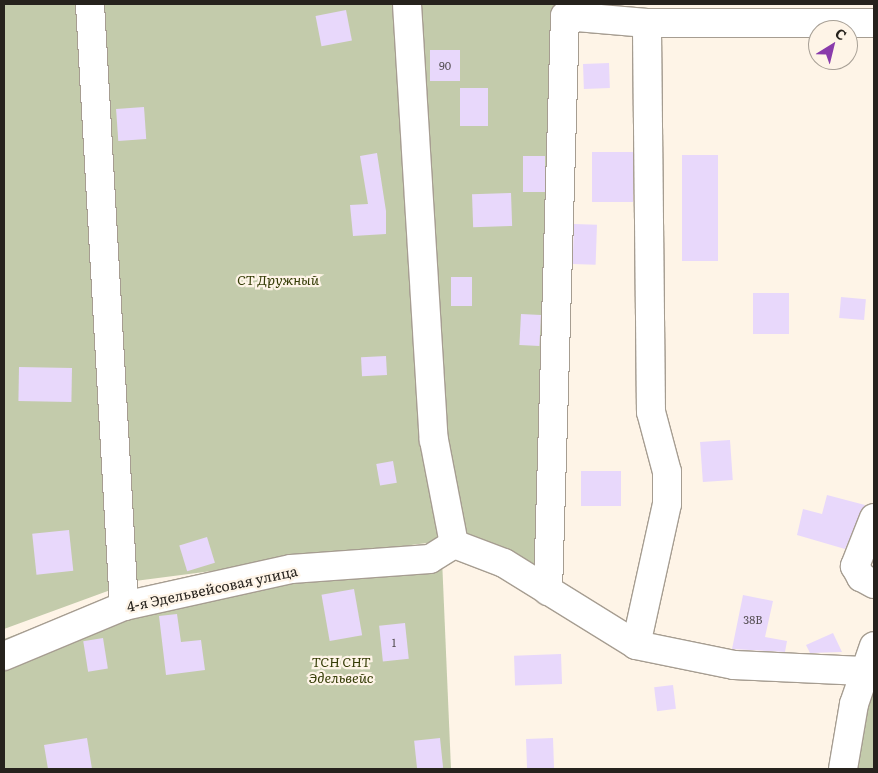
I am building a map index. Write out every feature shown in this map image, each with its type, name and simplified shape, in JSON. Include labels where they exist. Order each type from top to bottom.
[{"type":"street","points":[[90,4],[124,606]]},
{"type":"street","points":[[407,4],[434,440],[454,544],[504,563],[636,645],[734,665],[863,671]]},
{"type":"street","points":[[548,591],[565,16],[647,23],[874,23]]},
{"type":"street","points":[[636,645],[666,504],[667,472],[651,412],[647,23]]},
{"type":"street","points":[[874,518],[855,566],[861,576],[874,584]]},
{"type":"street","name":"4-я Эдельвейсовая улица","points":[[4,656],[124,606],[291,569],[430,559],[454,544]]},
{"type":"street","points":[[843,769],[864,707],[863,671],[874,646]]},
{"type":"green space","name":"СТ Дружный","points":[[4,4],[561,4],[542,578],[442,541],[135,581],[4,629]]},
{"type":"green space","name":"ТСН СНТ Эдельвейс","points":[[442,559],[451,769],[4,769],[4,639],[137,589]]},
{"type":"green space","points":[[874,634],[874,769],[839,769]]},
{"type":"building","points":[[346,10],[352,40],[321,46],[316,16]]},
{"type":"building","points":[[430,50],[460,50],[460,81],[430,81]]},
{"type":"building","points":[[609,63],[610,88],[584,89],[583,64]]},
{"type":"building","points":[[460,88],[488,88],[488,126],[460,126]]},
{"type":"building","points":[[144,107],[146,139],[118,141],[116,109]]},
{"type":"building","points":[[592,152],[633,152],[633,202],[592,202]]},
{"type":"building","points":[[377,153],[386,211],[386,234],[353,236],[350,205],[368,204],[360,156]]},
{"type":"building","points":[[682,155],[718,155],[718,261],[682,261]]},
{"type":"building","points":[[523,156],[545,156],[545,192],[523,192]]},
{"type":"building","points":[[511,193],[512,226],[473,227],[472,194]]},
{"type":"building","points":[[574,224],[597,225],[596,265],[573,264]]},
{"type":"building","points":[[451,277],[472,277],[472,306],[451,306]]},
{"type":"building","points":[[753,293],[789,293],[789,334],[753,334]]},
{"type":"building","points":[[841,297],[866,299],[864,320],[839,318]]},
{"type":"building","points":[[521,314],[541,315],[539,346],[519,345]]},
{"type":"building","points":[[386,356],[387,375],[362,376],[361,357]]},
{"type":"building","points":[[19,367],[72,368],[71,402],[18,401]]},
{"type":"building","points":[[730,440],[733,480],[703,482],[700,442]]},
{"type":"building","points":[[393,461],[397,483],[380,486],[376,464]]},
{"type":"building","points":[[581,471],[621,471],[621,506],[581,506]]},
{"type":"building","points":[[827,495],[865,505],[845,549],[797,535],[803,509],[822,514]]},
{"type":"building","points":[[69,530],[73,571],[36,575],[32,534]]},
{"type":"building","points":[[207,537],[215,563],[187,571],[179,545]]},
{"type":"building","points":[[354,589],[362,635],[330,641],[322,595]]},
{"type":"building","points":[[743,595],[773,601],[765,637],[787,641],[785,652],[732,649]]},
{"type":"building","points":[[177,614],[181,642],[201,640],[205,670],[166,675],[159,616]]},
{"type":"building","points":[[405,623],[409,659],[383,662],[379,626]]},
{"type":"building","points":[[833,633],[842,652],[810,653],[806,645]]},
{"type":"building","points":[[103,638],[108,669],[88,672],[83,641]]},
{"type":"building","points":[[561,654],[562,684],[515,686],[514,656]]},
{"type":"building","points":[[673,685],[676,709],[657,711],[654,687]]},
{"type":"building","points":[[87,738],[92,769],[48,769],[44,745]]},
{"type":"building","points":[[440,738],[443,768],[417,769],[414,741]]},
{"type":"building","points":[[553,738],[554,769],[527,769],[526,739]]}]
